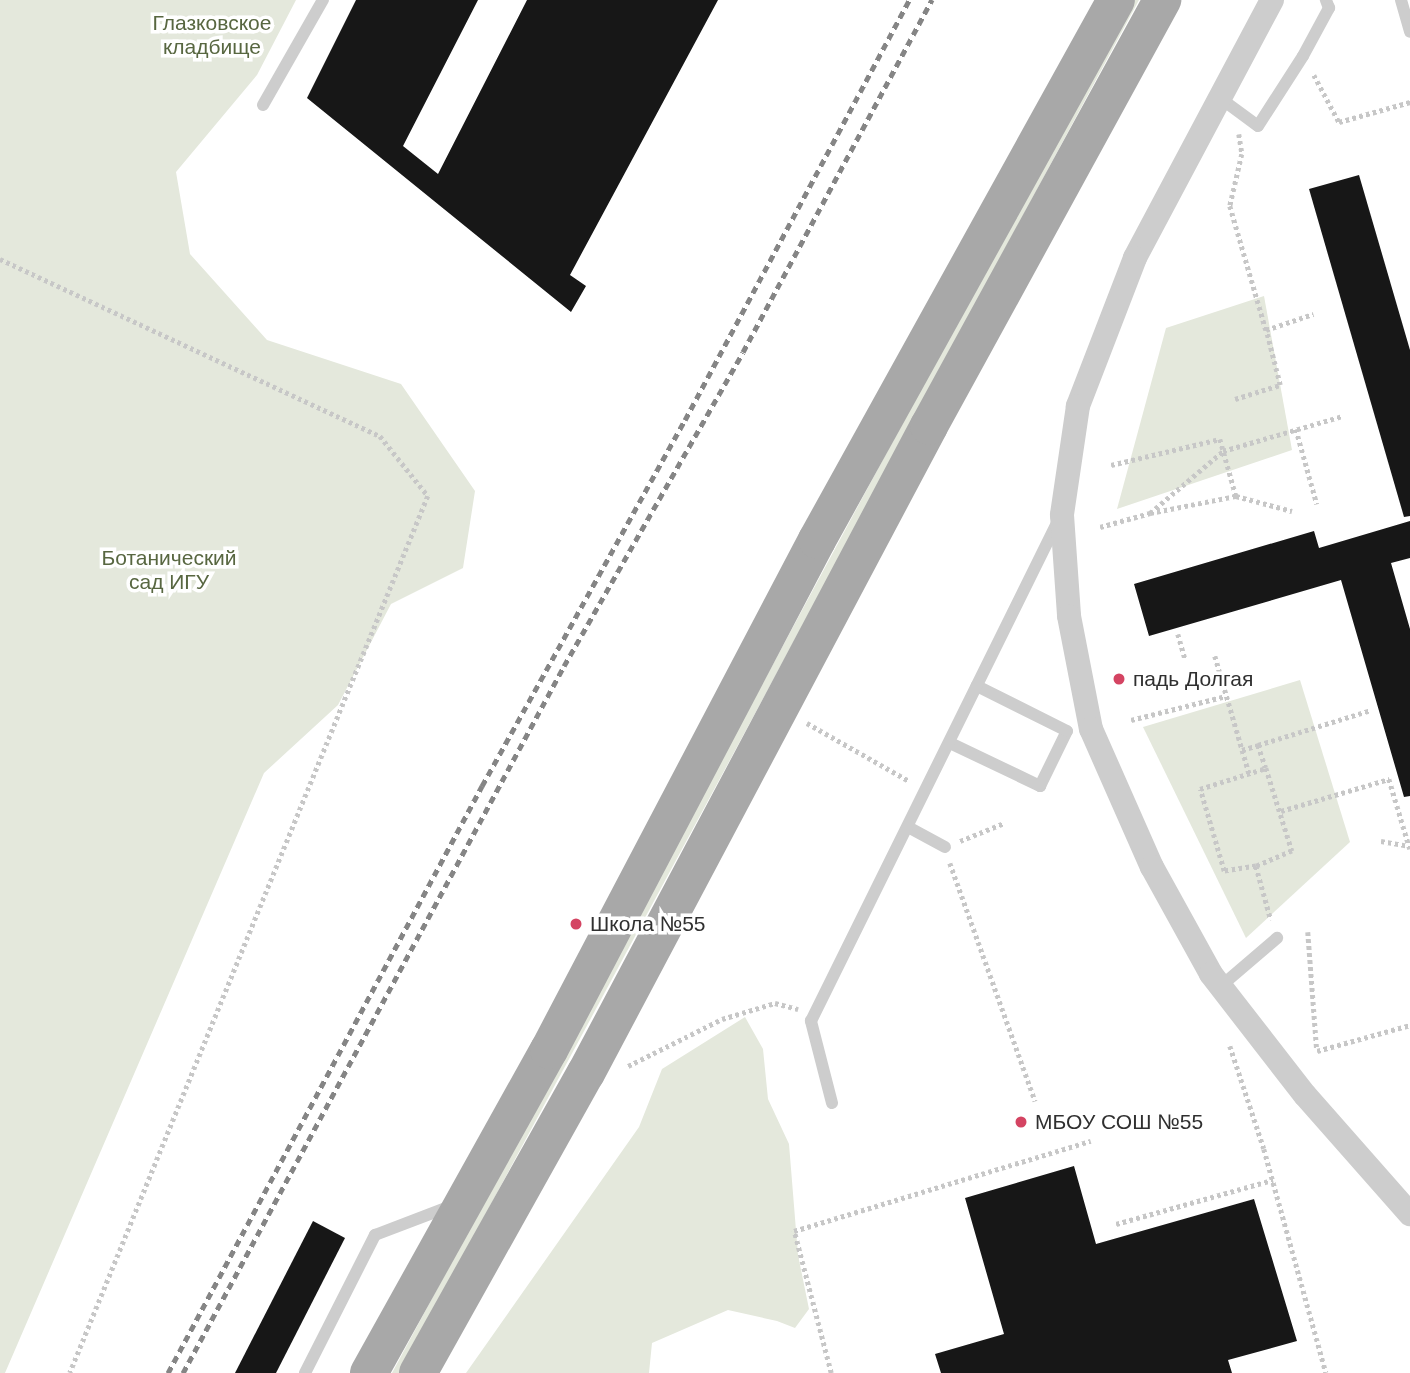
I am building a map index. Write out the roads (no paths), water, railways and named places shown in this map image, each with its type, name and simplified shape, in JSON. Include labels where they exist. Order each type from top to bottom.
[{"type":"main road","points":[[369,1373],[568,1014],[817,540],[1116,0]]},
{"type":"main road","points":[[418,1373],[586,1073],[929,426],[1162,0]]},
{"type":"street","points":[[1272,0],[1135,258],[1078,406],[1062,515],[1069,616],[1091,729],[1152,867],[1221,986],[1305,1095],[1410,1214]]},
{"type":"lane","points":[[263,105],[323,0]]},
{"type":"lane","points":[[1220,98],[1258,126],[1303,56],[1329,8],[1326,0]]},
{"type":"lane","points":[[1401,0],[1410,32]]},
{"type":"lane","points":[[832,1103],[811,1021],[1062,515]]},
{"type":"lane","points":[[950,743],[1040,786],[1062,742],[1067,731],[977,686]]},
{"type":"lane","points":[[908,827],[945,847]]},
{"type":"lane","points":[[1221,986],[1276,938]]},
{"type":"lane","points":[[305,1373],[375,1235],[465,1201]]},
{"type":"railway","points":[[168,1373],[482,786],[685,420],[909,0]]},
{"type":"railway","points":[[183,1373],[564,666],[743,352],[932,0]]},
{"type":"place","name":"падь Долгая","points":[[1119,679]]},
{"type":"place","name":"Школа №55","points":[[576,924]]},
{"type":"place","name":"МБОУ СОШ №55","points":[[1021,1122]]},
{"type":"park label","name":"Глазковское кладбище","points":[[212,35]]},
{"type":"park label","name":"Ботанический сад ИГУ","points":[[169,570]]}]
